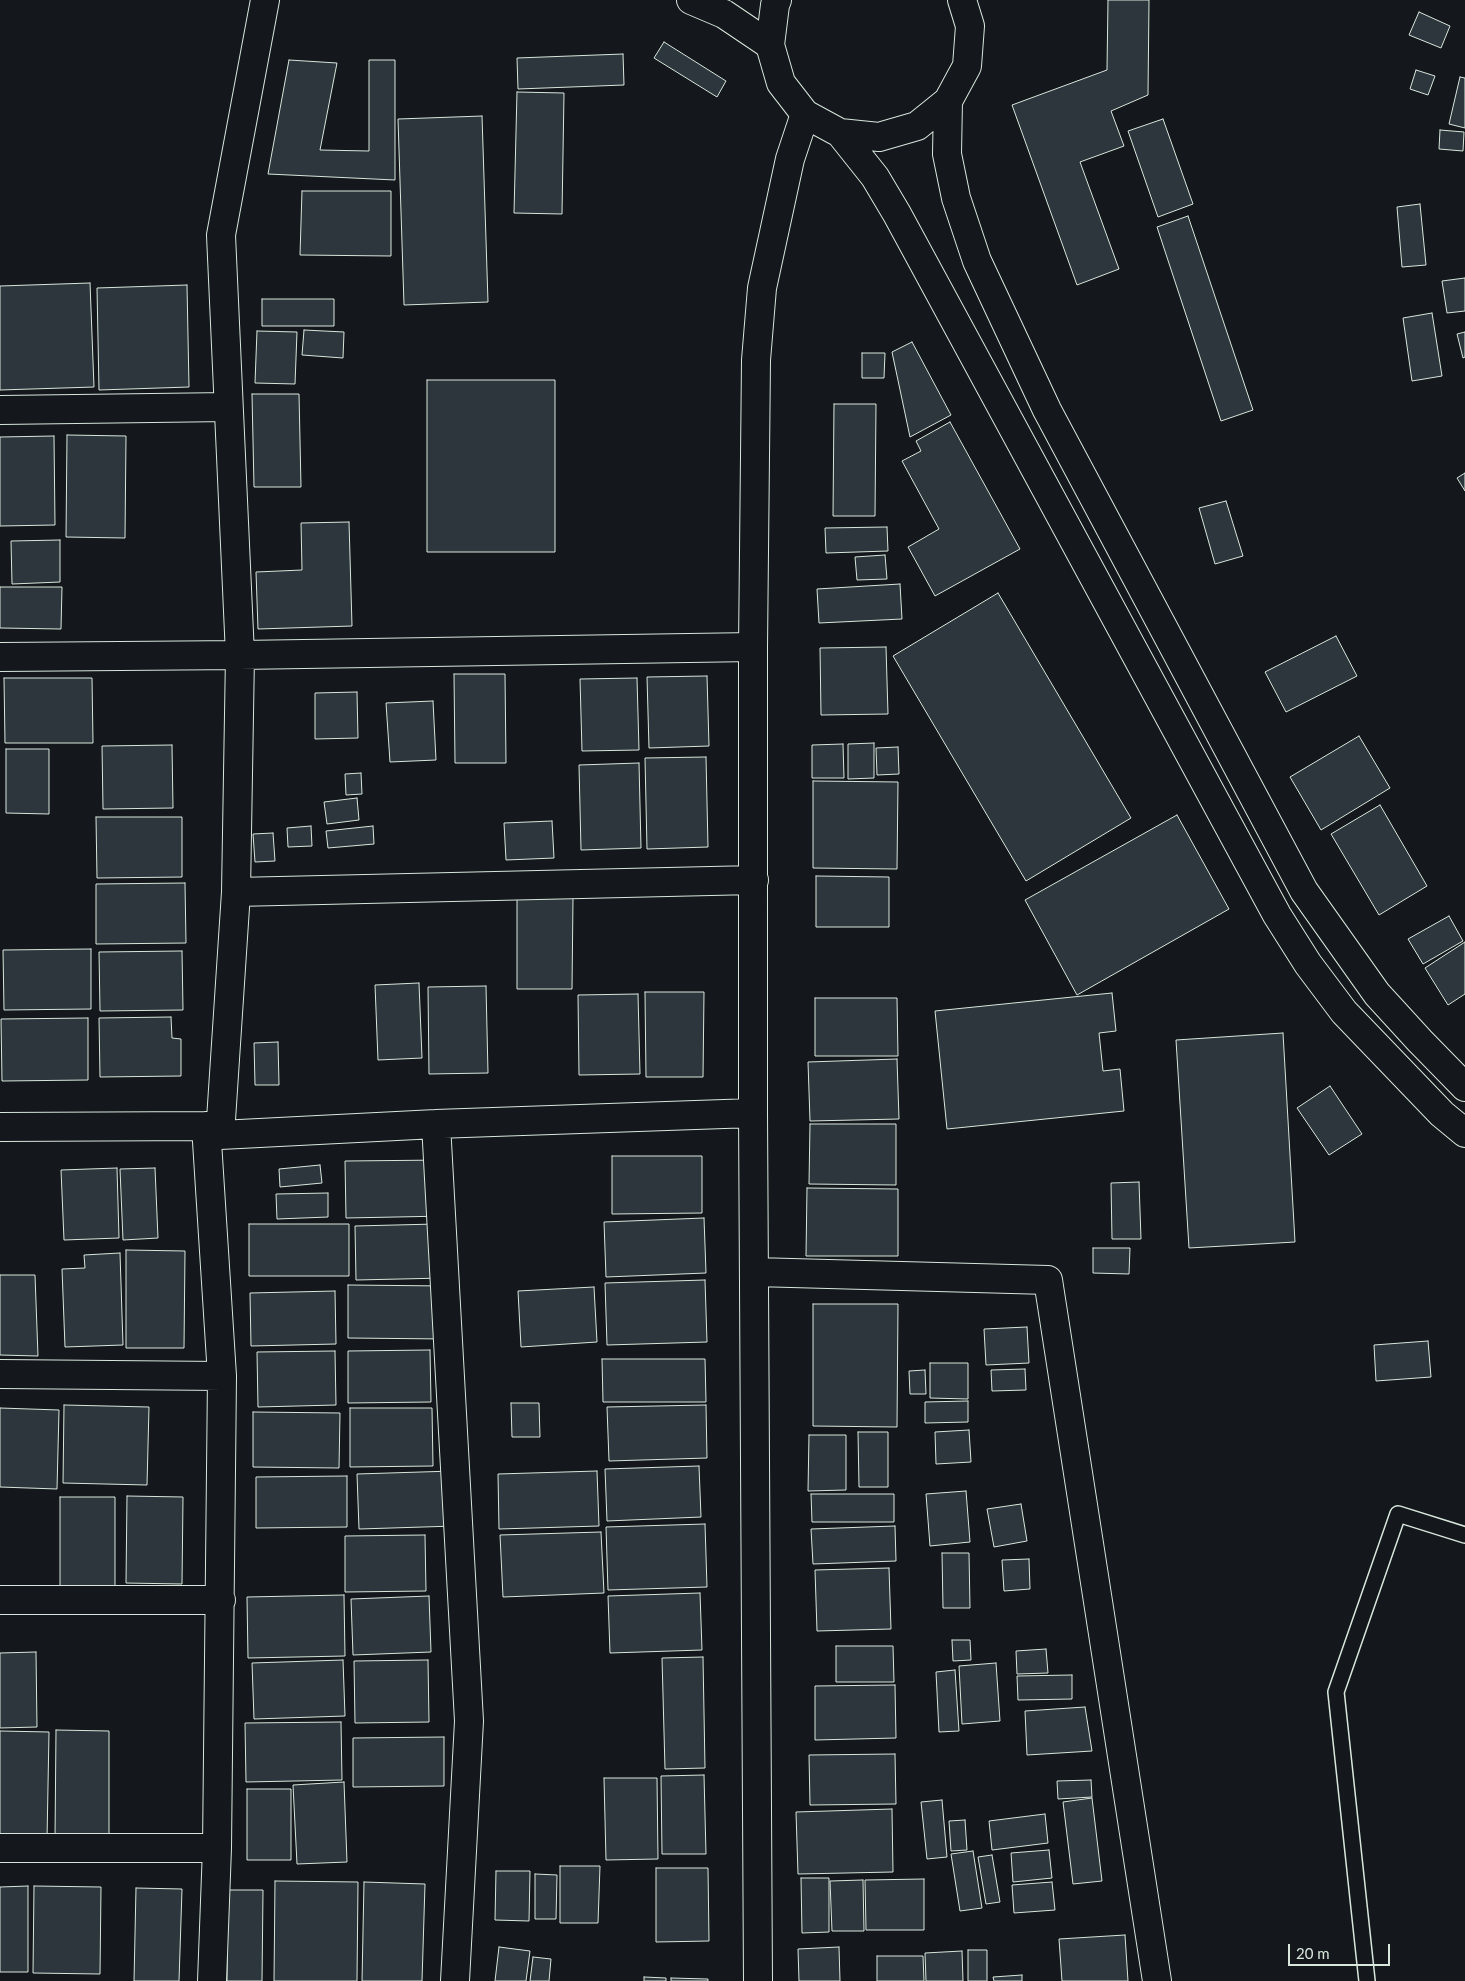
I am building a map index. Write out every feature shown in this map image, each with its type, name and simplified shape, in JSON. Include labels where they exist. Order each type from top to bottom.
[{"type":"street","points":[[212,1981],[218,1848],[222,1376],[213,1130],[236,892],[240,656],[221,235],[265,0]]},
{"type":"street","points":[[691,0],[724,14],[770,45]]},
{"type":"street","points":[[778,0],[774,5],[770,45],[781,83],[806,114],[840,133],[875,177],[1276,915],[1308,964],[1344,1012],[1442,1114],[1465,1133]]},
{"type":"street","points":[[962,0],[970,26]]},
{"type":"street","points":[[840,133],[879,137],[917,126],[948,101],[967,66],[970,26],[976,0]]},
{"type":"street","points":[[948,101],[947,154],[956,198],[977,261],[1047,410],[1304,891],[1377,994],[1465,1087]]},
{"type":"street","points":[[758,1981],[753,1113],[753,647],[756,360],[762,288],[790,160],[806,114]]},
{"type":"street","points":[[0,410],[228,406]]},
{"type":"street","points":[[0,657],[240,656],[753,647]]},
{"type":"street","points":[[236,892],[754,880]]},
{"type":"street","points":[[0,1127],[213,1130],[753,1113]]},
{"type":"street","points":[[436,1124],[469,1721],[455,1981]]},
{"type":"street","points":[[755,1272],[1048,1280],[1157,1981]]},
{"type":"street","points":[[0,1374],[222,1376]]},
{"type":"street","points":[[0,1600],[221,1600]]},
{"type":"street","points":[[0,1848],[218,1848]]},
{"type":"lane","points":[[1367,1981],[1336,1692],[1398,1514],[1465,1535]]},
{"type":"building","points":[[1108,0],[1149,0],[1148,95],[1111,111],[1124,146],[1080,162],[1119,269],[1077,285],[1012,105],[1107,70]]},
{"type":"building","points":[[1419,12],[1450,26],[1441,48],[1409,35]]},
{"type":"building","points":[[664,42],[726,81],[717,97],[654,58]]},
{"type":"building","points":[[623,54],[624,85],[518,89],[517,58]]},
{"type":"building","points":[[289,60],[337,63],[320,150],[369,151],[369,60],[395,60],[395,180],[268,174]]},
{"type":"building","points":[[1416,70],[1435,76],[1428,95],[1410,89]]},
{"type":"building","points":[[1460,77],[1465,78],[1465,128],[1449,124]]},
{"type":"building","points":[[517,92],[564,93],[562,214],[514,213]]},
{"type":"building","points":[[482,116],[488,302],[404,305],[398,119]]},
{"type":"building","points":[[1163,119],[1193,204],[1158,217],[1128,131]]},
{"type":"building","points":[[1440,130],[1464,132],[1463,151],[1439,149]]},
{"type":"building","points":[[302,191],[391,191],[391,256],[300,255]]},
{"type":"building","points":[[1420,204],[1426,265],[1402,267],[1397,207]]},
{"type":"building","points":[[1188,216],[1253,410],[1221,421],[1157,227]]},
{"type":"building","points":[[1465,278],[1465,311],[1447,313],[1442,281]]},
{"type":"building","points":[[90,283],[94,387],[0,390],[0,286]]},
{"type":"building","points":[[187,285],[189,387],[99,390],[97,288]]},
{"type":"building","points":[[262,299],[334,299],[334,326],[262,326]]},
{"type":"building","points":[[1432,313],[1442,376],[1412,381],[1403,318]]},
{"type":"building","points":[[304,330],[344,332],[343,358],[302,355]]},
{"type":"building","points":[[257,331],[297,332],[295,384],[255,383]]},
{"type":"building","points":[[1465,332],[1465,357],[1463,358],[1457,334]]},
{"type":"building","points":[[912,342],[951,415],[910,437],[892,352]]},
{"type":"building","points":[[862,353],[885,353],[884,378],[862,378]]},
{"type":"building","points":[[427,380],[555,380],[555,552],[427,552]]},
{"type":"building","points":[[252,394],[299,394],[301,487],[254,487]]},
{"type":"building","points":[[834,404],[876,404],[875,516],[833,516]]},
{"type":"building","points":[[950,422],[1020,549],[935,596],[908,547],[939,529],[902,461],[921,451],[916,441]]},
{"type":"building","points":[[67,435],[126,436],[125,538],[66,537]]},
{"type":"building","points":[[54,436],[55,525],[0,526],[0,437]]},
{"type":"building","points":[[1465,473],[1465,491],[1457,478]]},
{"type":"building","points":[[1226,501],[1243,556],[1215,564],[1199,508]]},
{"type":"building","points":[[349,522],[352,626],[258,629],[256,572],[302,570],[301,523]]},
{"type":"building","points":[[887,527],[888,551],[826,553],[825,528]]},
{"type":"building","points":[[60,540],[60,582],[12,584],[11,541]]},
{"type":"building","points":[[885,555],[887,579],[857,580],[855,557]]},
{"type":"building","points":[[900,584],[902,619],[819,623],[817,589]]},
{"type":"building","points":[[0,587],[62,587],[61,629],[0,628]]},
{"type":"building","points":[[998,593],[1131,818],[1026,881],[893,656]]},
{"type":"building","points":[[1336,636],[1357,676],[1286,712],[1265,672]]},
{"type":"building","points":[[886,647],[888,714],[821,715],[820,648]]},
{"type":"building","points":[[454,674],[505,674],[506,763],[455,763]]},
{"type":"building","points":[[707,676],[709,746],[649,748],[647,677]]},
{"type":"building","points":[[4,678],[92,678],[93,743],[5,743]]},
{"type":"building","points":[[637,678],[639,750],[582,751],[580,679]]},
{"type":"building","points":[[357,692],[358,738],[315,739],[315,693]]},
{"type":"building","points":[[433,701],[436,760],[390,762],[386,703]]},
{"type":"building","points":[[1359,736],[1390,788],[1321,830],[1290,777]]},
{"type":"building","points":[[874,743],[874,778],[848,779],[848,744]]},
{"type":"building","points":[[843,744],[844,778],[812,778],[812,745]]},
{"type":"building","points":[[172,745],[173,808],[103,809],[102,746]]},
{"type":"building","points":[[898,747],[899,774],[877,775],[876,748]]},
{"type":"building","points":[[6,749],[49,749],[49,814],[6,813]]},
{"type":"building","points":[[706,757],[708,847],[647,849],[645,758]]},
{"type":"building","points":[[639,763],[641,848],[581,850],[579,765]]},
{"type":"building","points":[[361,773],[362,794],[346,795],[345,774]]},
{"type":"building","points":[[813,781],[898,782],[897,869],[813,868]]},
{"type":"building","points":[[357,798],[359,820],[327,824],[324,802]]},
{"type":"building","points":[[1380,805],[1427,886],[1379,915],[1331,834]]},
{"type":"building","points":[[1177,815],[1229,909],[1077,995],[1025,900]]},
{"type":"building","points":[[96,817],[182,817],[182,877],[97,878]]},
{"type":"building","points":[[552,821],[554,858],[506,860],[504,823]]},
{"type":"building","points":[[311,826],[312,846],[288,847],[287,828]]},
{"type":"building","points":[[373,826],[374,844],[328,848],[326,831]]},
{"type":"building","points":[[273,833],[275,861],[255,862],[253,834]]},
{"type":"building","points":[[816,876],[889,877],[889,927],[816,927]]},
{"type":"building","points":[[185,883],[186,943],[96,944],[96,884]]},
{"type":"building","points":[[517,898],[573,898],[572,989],[517,989]]},
{"type":"building","points":[[1449,916],[1463,941],[1423,964],[1408,939]]},
{"type":"building","points":[[1465,942],[1465,994],[1448,1005],[1425,968]]},
{"type":"building","points":[[91,949],[91,1009],[4,1010],[3,950]]},
{"type":"building","points":[[182,951],[183,1010],[100,1011],[99,952]]},
{"type":"building","points":[[419,983],[422,1058],[378,1060],[375,985]]},
{"type":"building","points":[[486,986],[488,1073],[429,1074],[428,987]]},
{"type":"building","points":[[645,992],[704,992],[703,1077],[646,1077]]},
{"type":"building","points":[[1112,993],[1116,1031],[1099,1033],[1103,1071],[1120,1069],[1124,1111],[947,1129],[935,1011]]},
{"type":"building","points":[[638,994],[640,1074],[579,1075],[578,995]]},
{"type":"building","points":[[815,998],[897,998],[898,1056],[815,1056]]},
{"type":"building","points":[[171,1017],[172,1038],[181,1039],[181,1076],[100,1077],[99,1018]]},
{"type":"building","points":[[88,1018],[88,1080],[2,1081],[1,1019]]},
{"type":"building","points":[[1283,1033],[1295,1242],[1189,1248],[1176,1040]]},
{"type":"building","points":[[278,1042],[279,1085],[255,1085],[254,1043]]},
{"type":"building","points":[[897,1059],[899,1119],[810,1121],[808,1062]]},
{"type":"building","points":[[1330,1086],[1362,1134],[1329,1155],[1297,1108]]},
{"type":"building","points":[[810,1124],[896,1124],[896,1185],[809,1184]]},
{"type":"building","points":[[612,1156],[702,1156],[702,1213],[612,1214]]},
{"type":"building","points":[[445,1160],[446,1216],[346,1218],[345,1161]]},
{"type":"building","points":[[320,1165],[322,1183],[280,1187],[279,1169]]},
{"type":"building","points":[[117,1168],[119,1238],[64,1240],[61,1170]]},
{"type":"building","points":[[155,1168],[158,1238],[123,1240],[120,1169]]},
{"type":"building","points":[[1139,1182],[1141,1239],[1112,1239],[1111,1183]]},
{"type":"building","points":[[807,1188],[898,1189],[898,1256],[806,1256]]},
{"type":"building","points":[[328,1193],[328,1217],[277,1219],[276,1194]]},
{"type":"building","points":[[704,1218],[706,1273],[606,1277],[604,1222]]},
{"type":"building","points":[[249,1224],[349,1224],[349,1276],[249,1276]]},
{"type":"building","points":[[436,1224],[444,1278],[356,1280],[355,1226]]},
{"type":"building","points":[[1093,1248],[1130,1248],[1129,1274],[1093,1273]]},
{"type":"building","points":[[126,1250],[185,1251],[184,1348],[126,1348]]},
{"type":"building","points":[[120,1253],[123,1345],[65,1347],[62,1269],[85,1268],[84,1255]]},
{"type":"building","points":[[0,1275],[35,1275],[38,1356],[0,1355]]},
{"type":"building","points":[[705,1280],[707,1342],[607,1345],[605,1283]]},
{"type":"building","points":[[348,1285],[446,1286],[446,1339],[348,1338]]},
{"type":"building","points":[[594,1287],[597,1342],[521,1347],[518,1291]]},
{"type":"building","points":[[335,1291],[336,1344],[251,1346],[250,1293]]},
{"type":"building","points":[[813,1304],[898,1304],[897,1427],[813,1426]]},
{"type":"building","points":[[1027,1327],[1029,1363],[986,1365],[984,1329]]},
{"type":"building","points":[[1428,1341],[1431,1377],[1376,1381],[1374,1345]]},
{"type":"building","points":[[430,1350],[431,1402],[348,1403],[348,1351]]},
{"type":"building","points":[[335,1351],[336,1405],[258,1407],[257,1352]]},
{"type":"building","points":[[602,1359],[705,1359],[706,1402],[603,1402]]},
{"type":"building","points":[[930,1363],[968,1363],[968,1399],[930,1398]]},
{"type":"building","points":[[1025,1369],[1026,1390],[992,1391],[991,1370]]},
{"type":"building","points":[[925,1370],[926,1394],[910,1394],[909,1371]]},
{"type":"building","points":[[968,1401],[968,1422],[925,1423],[925,1402]]},
{"type":"building","points":[[511,1403],[539,1403],[540,1437],[512,1437]]},
{"type":"building","points":[[64,1405],[149,1407],[147,1485],[63,1483]]},
{"type":"building","points":[[706,1405],[707,1458],[609,1461],[607,1407]]},
{"type":"building","points":[[0,1408],[59,1410],[57,1489],[0,1487]]},
{"type":"building","points":[[350,1408],[432,1408],[433,1466],[350,1467]]},
{"type":"building","points":[[253,1412],[340,1413],[339,1468],[253,1467]]},
{"type":"building","points":[[969,1430],[971,1462],[936,1464],[935,1432]]},
{"type":"building","points":[[858,1432],[888,1432],[888,1487],[859,1487]]},
{"type":"building","points":[[809,1435],[846,1435],[846,1490],[808,1491]]},
{"type":"building","points":[[699,1466],[701,1517],[607,1521],[605,1469]]},
{"type":"building","points":[[453,1471],[455,1526],[359,1529],[357,1474]]},
{"type":"building","points":[[597,1471],[599,1526],[499,1529],[498,1474]]},
{"type":"building","points":[[347,1476],[347,1527],[256,1528],[256,1477]]},
{"type":"building","points":[[966,1491],[970,1542],[930,1546],[926,1494]]},
{"type":"building","points":[[811,1494],[894,1494],[894,1522],[812,1522]]},
{"type":"building","points":[[127,1496],[183,1497],[182,1584],[126,1583]]},
{"type":"building","points":[[60,1497],[115,1497],[115,1599],[60,1599]]},
{"type":"building","points":[[1021,1504],[1027,1541],[994,1547],[987,1509]]},
{"type":"building","points":[[705,1524],[707,1587],[608,1590],[606,1527]]},
{"type":"building","points":[[895,1526],[896,1561],[813,1564],[811,1529]]},
{"type":"building","points":[[601,1532],[604,1593],[503,1597],[500,1535]]},
{"type":"building","points":[[425,1535],[426,1591],[345,1592],[345,1536]]},
{"type":"building","points":[[942,1553],[969,1553],[970,1608],[943,1608]]},
{"type":"building","points":[[1029,1559],[1030,1589],[1004,1591],[1002,1560]]},
{"type":"building","points":[[889,1568],[891,1629],[817,1631],[815,1570]]},
{"type":"building","points":[[700,1593],[702,1650],[610,1653],[608,1596]]},
{"type":"building","points":[[344,1595],[345,1656],[248,1658],[247,1597]]},
{"type":"building","points":[[429,1596],[431,1652],[353,1655],[351,1599]]},
{"type":"building","points":[[952,1640],[970,1640],[971,1660],[953,1661]]},
{"type":"building","points":[[836,1646],[893,1646],[894,1682],[836,1682]]},
{"type":"building","points":[[1046,1649],[1048,1673],[1017,1674],[1016,1651]]},
{"type":"building","points":[[36,1652],[37,1727],[0,1728],[0,1653]]},
{"type":"building","points":[[703,1657],[705,1768],[665,1769],[662,1658]]},
{"type":"building","points":[[343,1660],[345,1716],[254,1719],[252,1663]]},
{"type":"building","points":[[428,1660],[429,1722],[355,1723],[354,1661]]},
{"type":"building","points":[[996,1663],[1000,1721],[962,1724],[959,1666]]},
{"type":"building","points":[[955,1670],[959,1731],[939,1732],[936,1672]]},
{"type":"building","points":[[1072,1675],[1072,1699],[1018,1700],[1017,1676]]},
{"type":"building","points":[[895,1685],[896,1738],[815,1740],[815,1686]]},
{"type":"building","points":[[1085,1707],[1092,1751],[1027,1755],[1025,1711]]},
{"type":"building","points":[[341,1722],[342,1780],[246,1782],[245,1723]]},
{"type":"building","points":[[56,1730],[109,1731],[109,1839],[55,1839]]},
{"type":"building","points":[[0,1731],[49,1732],[47,1840],[0,1840]]},
{"type":"building","points":[[444,1737],[444,1786],[353,1787],[353,1738]]},
{"type":"building","points":[[895,1754],[896,1804],[810,1805],[809,1755]]},
{"type":"building","points":[[704,1775],[706,1854],[662,1854],[661,1776]]},
{"type":"building","points":[[604,1778],[657,1778],[658,1859],[606,1860]]},
{"type":"building","points":[[1091,1780],[1092,1797],[1058,1799],[1057,1781]]},
{"type":"building","points":[[344,1782],[347,1862],[297,1864],[293,1785]]},
{"type":"building","points":[[247,1789],[291,1789],[291,1860],[247,1860]]},
{"type":"building","points":[[1092,1798],[1102,1881],[1073,1884],[1063,1802]]},
{"type":"building","points":[[942,1800],[947,1857],[927,1859],[921,1802]]},
{"type":"building","points":[[892,1809],[893,1872],[798,1874],[796,1812]]},
{"type":"building","points":[[1045,1814],[1048,1843],[992,1850],[989,1821]]},
{"type":"building","points":[[965,1820],[967,1850],[951,1851],[949,1821]]},
{"type":"building","points":[[1049,1850],[1052,1878],[1013,1882],[1011,1853]]},
{"type":"building","points":[[973,1851],[982,1908],[960,1911],[951,1854]]},
{"type":"building","points":[[992,1855],[1000,1902],[986,1904],[978,1857]]},
{"type":"building","points":[[560,1866],[600,1866],[598,1923],[560,1923]]},
{"type":"building","points":[[656,1868],[708,1868],[709,1941],[656,1942]]},
{"type":"building","points":[[496,1871],[530,1871],[529,1921],[495,1920]]},
{"type":"building","points":[[535,1874],[557,1875],[556,1919],[535,1919]]},
{"type":"building","points":[[801,1878],[829,1878],[829,1932],[802,1933]]},
{"type":"building","points":[[924,1879],[924,1930],[866,1930],[865,1880]]},
{"type":"building","points":[[863,1880],[864,1931],[832,1931],[830,1881]]},
{"type":"building","points":[[275,1881],[358,1882],[357,1981],[274,1981]]},
{"type":"building","points":[[364,1882],[425,1884],[422,1981],[362,1981]]},
{"type":"building","points":[[1052,1882],[1055,1910],[1014,1913],[1012,1885]]},
{"type":"building","points":[[28,1886],[28,1972],[0,1972],[0,1887]]},
{"type":"building","points":[[34,1886],[101,1887],[100,1974],[33,1973]]},
{"type":"building","points":[[136,1888],[182,1889],[179,1981],[134,1981]]},
{"type":"building","points":[[228,1890],[263,1890],[262,1981],[227,1981]]},
{"type":"building","points":[[1125,1935],[1128,1981],[1062,1981],[1059,1939]]},
{"type":"building","points":[[499,1947],[530,1951],[526,1981],[495,1981]]},
{"type":"building","points":[[839,1947],[840,1981],[799,1981],[798,1949]]},
{"type":"building","points":[[968,1950],[987,1950],[987,1981],[968,1981]]},
{"type":"building","points":[[962,1951],[963,1981],[926,1981],[925,1953]]},
{"type":"building","points":[[877,1956],[923,1956],[924,1981],[877,1981]]},
{"type":"building","points":[[533,1957],[551,1959],[549,1981],[530,1981]]},
{"type":"building","points":[[1022,1975],[1022,1981],[994,1981],[993,1977]]},
{"type":"building","points":[[644,1977],[666,1978],[666,1981],[644,1981]]},
{"type":"building","points":[[671,1978],[708,1979],[708,1981],[671,1981]]}]
